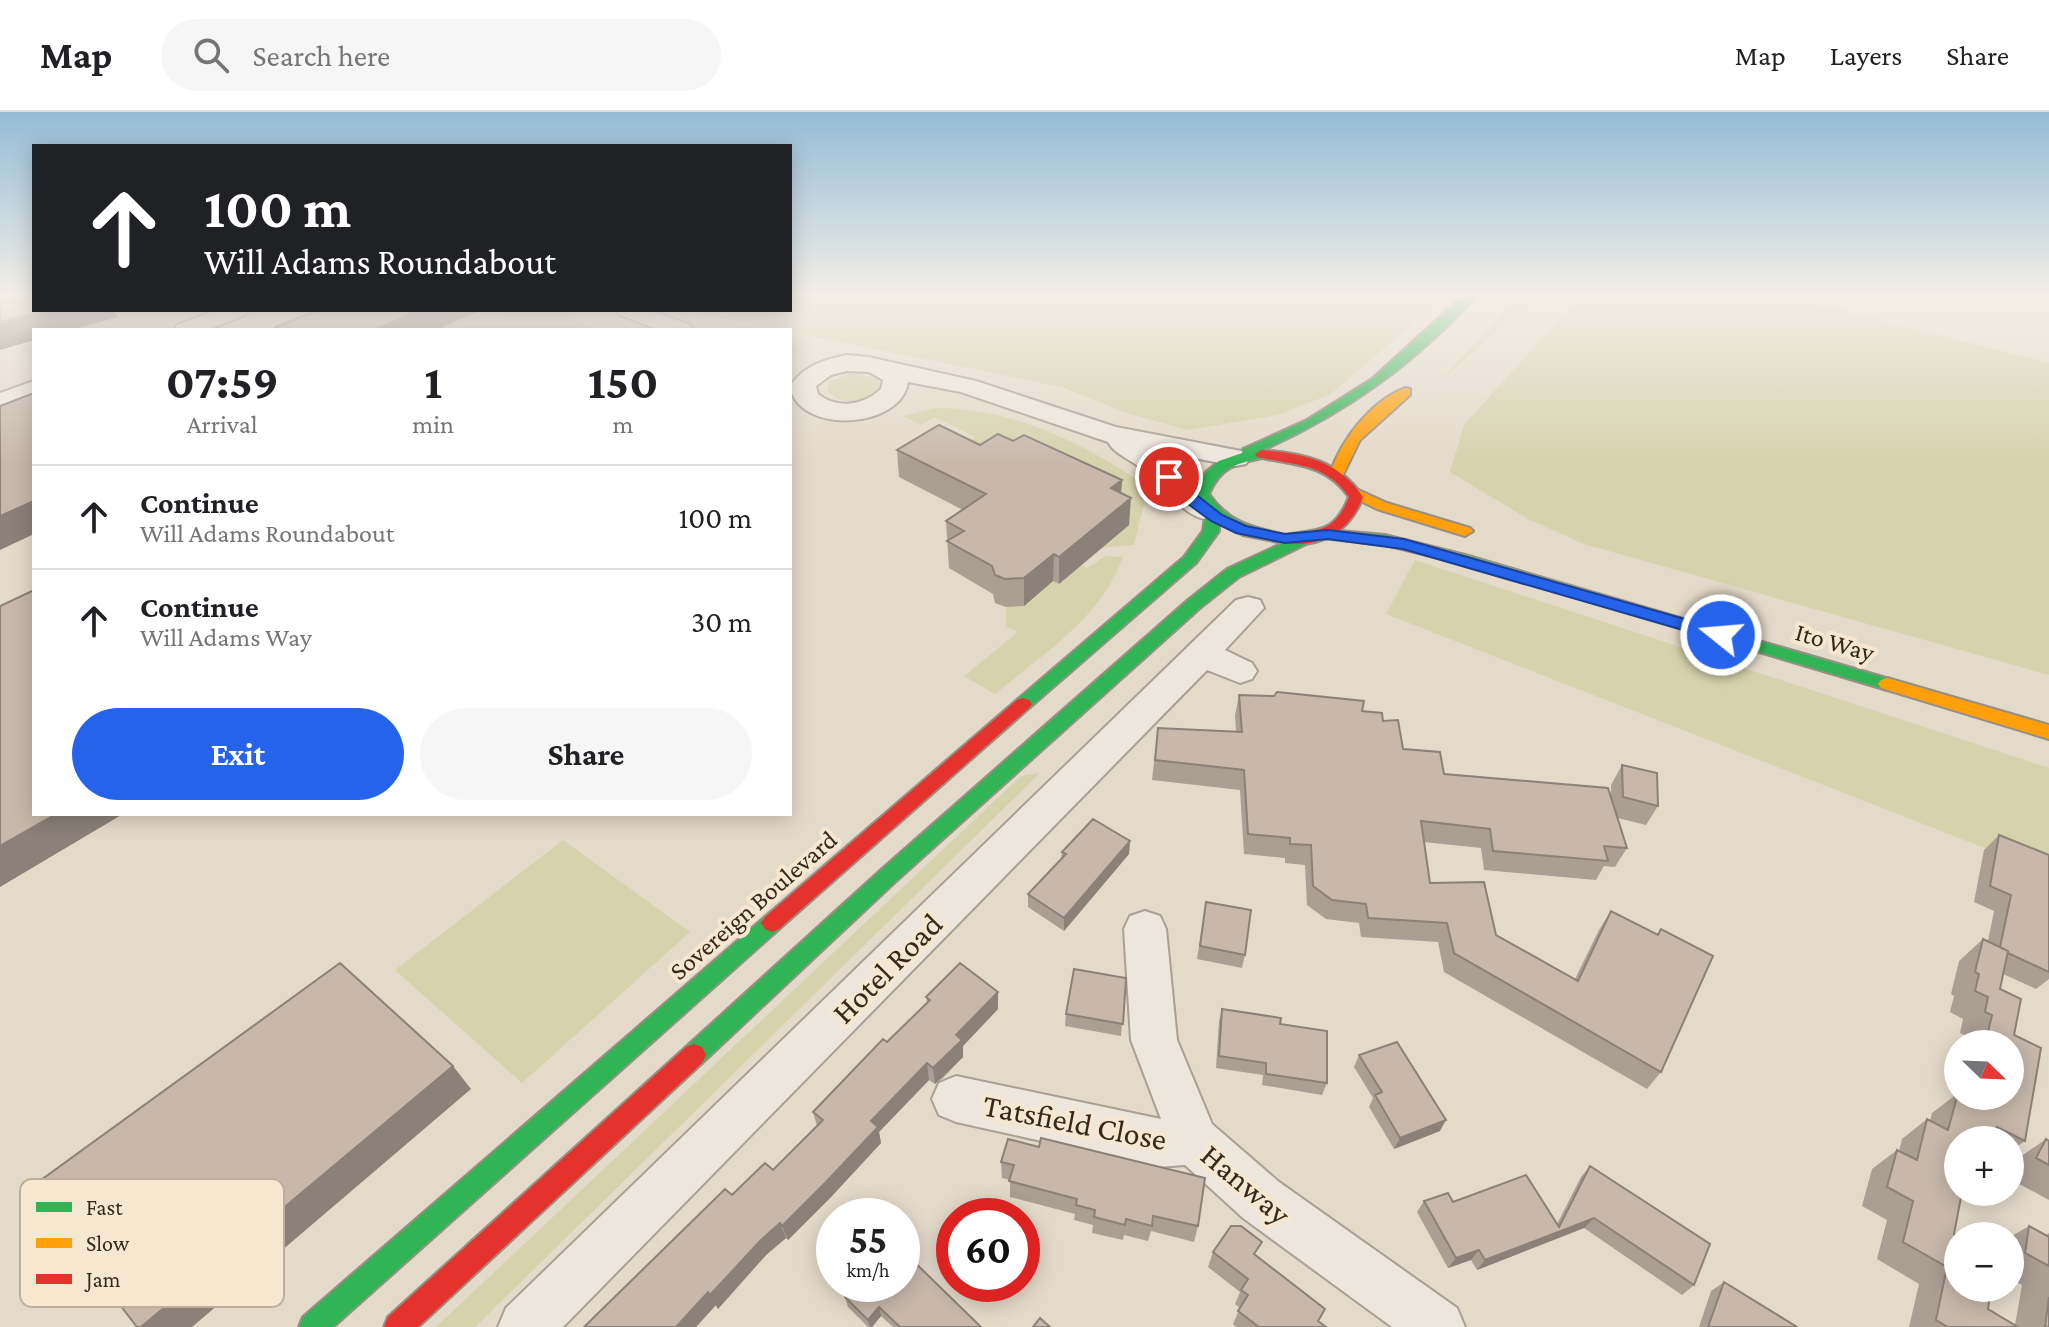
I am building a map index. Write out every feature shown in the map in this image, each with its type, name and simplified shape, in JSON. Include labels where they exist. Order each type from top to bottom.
[{"type":"main road","points":[[1307,538],[1256,534],[1227,524],[1211,513],[1202,494],[1206,478],[1214,469],[1237,457],[1312,423],[1377,382],[1411,351]]},
{"type":"main road","points":[[1337,474],[1341,458],[1363,426],[1415,382]]},
{"type":"main road","points":[[1237,457],[1266,454],[1297,458],[1337,474],[1354,492],[1382,506],[1488,538]]},
{"type":"main road","points":[[1328,535],[1353,515],[1354,492]]},
{"type":"main road","name":"Sovereign Boulevard","points":[[313,1327],[918,795],[1177,572],[1207,538],[1212,527],[1211,513]]},
{"type":"main road","name":"Ito Way","points":[[1307,538],[1328,535],[1385,540],[1460,558],[2049,732]]},
{"type":"main road","points":[[398,1327],[888,876],[1194,604],[1233,573],[1307,538]]},
{"type":"street","points":[[792,371],[821,370],[853,363],[939,379],[1110,434],[1237,457]]},
{"type":"street","points":[[873,407],[886,400],[896,388],[896,379],[885,369]]},
{"type":"street","points":[[821,370],[797,390],[814,404],[829,410],[848,411],[933,394],[985,393]]},
{"type":"street","points":[[0,402],[32,390]]},
{"type":"street","points":[[1110,434],[1157,466],[1185,495],[1211,513]]},
{"type":"street","name":"Hotel Road","points":[[525,1327],[1222,662],[1248,608]]},
{"type":"street","name":"Hanway","points":[[1145,929],[1154,1040],[1194,1141],[1261,1200],[1438,1327]]},
{"type":"street","name":"Tatsfield Close","points":[[956,1099],[1158,1143],[1194,1141]]},
{"type":"shaded area","points":[[883,351],[1381,351],[1331,394],[1278,415],[1188,430],[1130,414],[1062,387]]},
{"type":"shaded area","points":[[1468,351],[1474,351],[1440,381]]},
{"type":"shaded area","points":[[1530,351],[2001,351],[2049,363],[2049,675],[1584,544],[1528,519],[1450,472],[1464,425]]},
{"type":"shaded area","points":[[853,373],[877,378],[881,387],[869,397],[854,401],[839,399],[827,390],[830,381]]},
{"type":"shaded area","points":[[934,408],[991,414],[1047,431],[1100,457],[1148,487],[1134,545],[1098,548],[947,455],[975,437],[935,417],[920,425],[904,416]]},
{"type":"shaded area","points":[[1106,556],[1123,557],[1113,579],[1086,616],[1051,649],[995,694],[964,676],[1018,632],[1006,627],[1006,607],[1053,581],[1059,584],[1071,575],[1076,563],[1087,568]]},
{"type":"shaded area","points":[[1415,560],[2049,768],[2049,873],[1386,614]]},
{"type":"shaded area","points":[[1040,773],[475,1327],[436,1327],[1021,776]]},
{"type":"shaded area","points":[[563,840],[690,932],[522,1083],[395,970]]},
{"type":"building","points":[[32,394],[32,502],[0,516],[0,406]]},
{"type":"building","points":[[939,425],[980,445],[998,434],[1013,441],[1024,435],[1122,480],[1111,488],[1131,498],[1059,557],[1054,554],[1024,578],[1005,579],[995,575],[992,566],[947,541],[964,531],[946,521],[986,494],[897,450]]},
{"type":"building","points":[[32,591],[32,816],[52,816],[0,846],[0,606]]},
{"type":"building","points":[[1277,692],[1364,701],[1362,711],[1382,713],[1383,721],[1398,720],[1403,749],[1440,752],[1444,774],[1608,788],[1627,848],[1604,846],[1608,861],[1493,851],[1490,829],[1421,821],[1430,883],[1484,882],[1496,935],[1578,981],[1611,911],[1658,935],[1661,929],[1713,956],[1661,1072],[1454,953],[1447,923],[1368,918],[1366,904],[1332,900],[1313,886],[1311,845],[1290,844],[1290,838],[1248,834],[1244,770],[1155,760],[1158,728],[1242,732],[1239,695],[1274,696]]},
{"type":"building","points":[[1622,765],[1657,773],[1658,806],[1623,797]]},
{"type":"building","points":[[1093,819],[1130,841],[1064,918],[1028,894],[1066,854],[1062,852]]},
{"type":"building","points":[[1999,835],[2049,855],[2049,972],[2000,947],[2011,895],[1990,886]]},
{"type":"building","points":[[1206,902],[1251,910],[1245,955],[1200,946]]},
{"type":"building","points":[[1983,939],[2008,951],[2000,989],[2021,999],[2015,1030],[1989,1030],[1992,1015],[1985,1012],[1988,997],[1975,991],[1979,974],[1975,972]]},
{"type":"building","points":[[340,963],[453,1066],[284,1207],[284,1179],[42,1179]]},
{"type":"building","points":[[960,963],[998,992],[956,1035],[962,1040],[933,1068],[927,1063],[871,1121],[878,1127],[782,1226],[780,1223],[760,1241],[676,1327],[584,1327],[725,1189],[732,1195],[765,1163],[773,1170],[823,1120],[813,1112],[883,1039],[887,1042],[930,1000],[926,997]]},
{"type":"building","points":[[1074,969],[1126,978],[1123,1024],[1066,1014]]},
{"type":"building","points":[[1222,1009],[1281,1018],[1280,1024],[1327,1031],[1327,1083],[1266,1074],[1266,1063],[1219,1056]]},
{"type":"building","points":[[2024,1040],[2041,1048],[2025,1141],[2024,1126],[1949,1126],[1953,1110],[2024,1110]]},
{"type":"building","points":[[1397,1042],[1446,1120],[1400,1138],[1375,1095],[1382,1092],[1359,1055]]},
{"type":"building","points":[[1927,1119],[1944,1128],[1944,1206],[1959,1206],[1956,1222],[1944,1222],[1944,1265],[1903,1242],[1913,1201],[1887,1187],[1897,1150],[1917,1160]]},
{"type":"building","points":[[1041,1138],[1205,1178],[1198,1226],[1153,1216],[1152,1226],[1126,1219],[1125,1225],[1094,1217],[1095,1210],[1076,1205],[1077,1199],[1009,1181],[1014,1165],[1001,1162],[1008,1139],[1039,1147]]},
{"type":"building","points":[[2046,1139],[2049,1141],[2049,1165],[2036,1158]]},
{"type":"building","points":[[1590,1166],[1710,1244],[1694,1285],[1594,1218],[1485,1260],[1479,1250],[1456,1258],[1424,1201],[1448,1193],[1453,1202],[1526,1175],[1559,1227]]},
{"type":"building","points":[[1231,1226],[1241,1226],[1262,1242],[1254,1254],[1325,1309],[1318,1321],[1326,1327],[1259,1327],[1238,1311],[1248,1295],[1241,1290],[1248,1279],[1213,1252]]},
{"type":"building","points":[[2029,1226],[2049,1237],[2049,1266],[2025,1253]]},
{"type":"building","points":[[920,1268],[936,1283],[936,1302],[955,1302],[981,1327],[900,1327],[879,1307],[868,1320],[850,1302],[920,1302]]},
{"type":"building","points":[[1944,1281],[1944,1302],[1989,1302],[1988,1309],[2018,1327],[1948,1327],[1936,1320]]},
{"type":"building","points":[[1724,1282],[1797,1327],[1708,1327]]},
{"type":"building","points":[[2049,1297],[2049,1327],[2045,1327]]},
{"type":"building","points":[[122,1307],[165,1307],[141,1327],[137,1327]]},
{"type":"building","points":[[1040,1318],[1050,1327],[1033,1327]]},
{"type":"traffic: fast","points":[[1248,452],[1312,423],[1377,382],[1411,351]]},
{"type":"traffic: fast","points":[[1262,454],[1241,457],[1217,468],[1202,494],[1218,515],[1237,528],[1285,539]]},
{"type":"traffic: fast","points":[[1023,704],[1190,560],[1211,531],[1211,513]]},
{"type":"traffic: fast","points":[[1328,535],[1385,540],[1460,558],[1887,684]]},
{"type":"traffic: fast","points":[[694,1055],[888,876],[1194,604],[1233,573],[1307,538]]},
{"type":"traffic: fast","points":[[313,1327],[772,923]]},
{"type":"traffic: slow","points":[[1337,474],[1355,437],[1405,392]]},
{"type":"traffic: slow","points":[[1354,492],[1382,506],[1465,531]]},
{"type":"traffic: slow","points":[[1887,684],[2049,732]]},
{"type":"traffic: jam","points":[[1262,454],[1316,463],[1338,476],[1356,497],[1345,519],[1330,532],[1285,539]]},
{"type":"traffic: jam","points":[[772,923],[1023,704]]},
{"type":"traffic: jam","points":[[398,1327],[694,1055]]},
{"type":"route","points":[[1169,477],[1185,495],[1216,518],[1259,535],[1296,539],[1328,535],[1361,537],[1404,544],[1721,635]]}]
